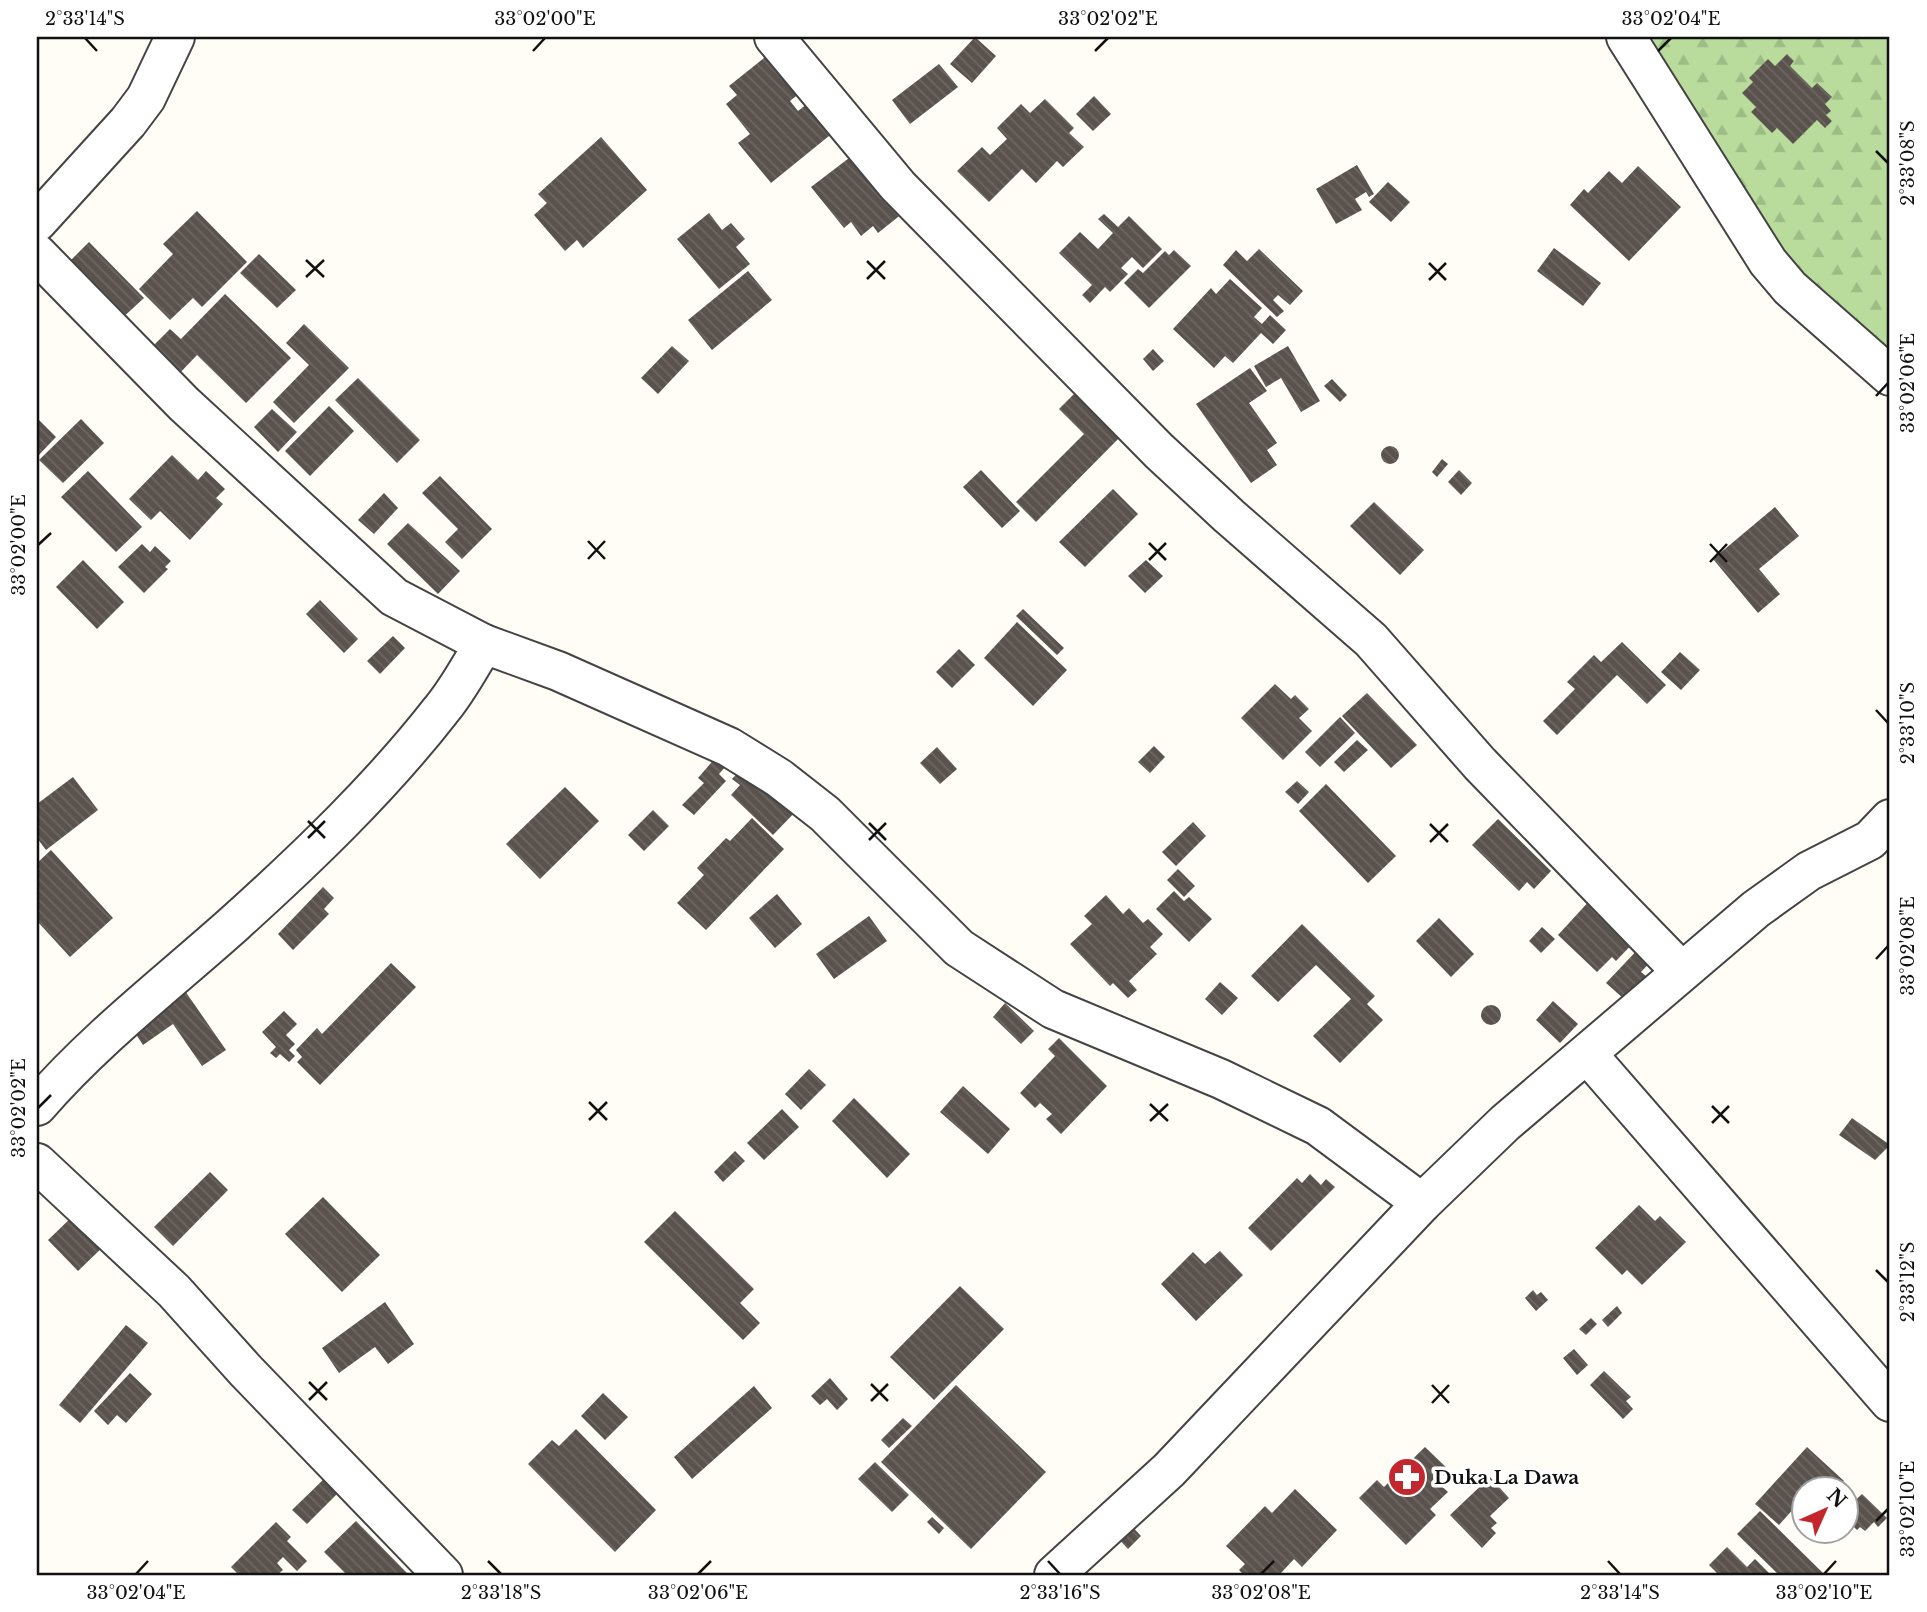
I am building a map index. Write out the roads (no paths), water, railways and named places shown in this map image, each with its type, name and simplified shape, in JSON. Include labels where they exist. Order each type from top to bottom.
[{"type":"street","points":[[37,222],[107,148],[146,98],[175,37]]},
{"type":"street","points":[[774,37],[898,186],[1159,451],[1371,640],[1480,764],[1681,971]]},
{"type":"street","points":[[1626,37],[1768,262],[1798,296],[1890,376]]},
{"type":"street","points":[[37,254],[184,404],[394,597],[485,644],[558,671],[739,753],[779,778],[825,814],[911,903],[959,947],[979,961],[1053,1009],[1221,1079],[1318,1126],[1422,1203]]},
{"type":"street","points":[[37,1106],[59,1080],[161,985],[235,922],[388,775],[443,708],[485,644]]},
{"type":"street","points":[[1054,1575],[1169,1470],[1422,1203],[1505,1123],[1588,1055],[1681,971],[1788,885],[1883,838]]},
{"type":"street","points":[[1588,1055],[1890,1402]]},
{"type":"street","points":[[37,1163],[174,1291],[246,1371],[443,1575]]},
{"type":"place","name":"Duka La Dawa","points":[[1407,1477]]}]
